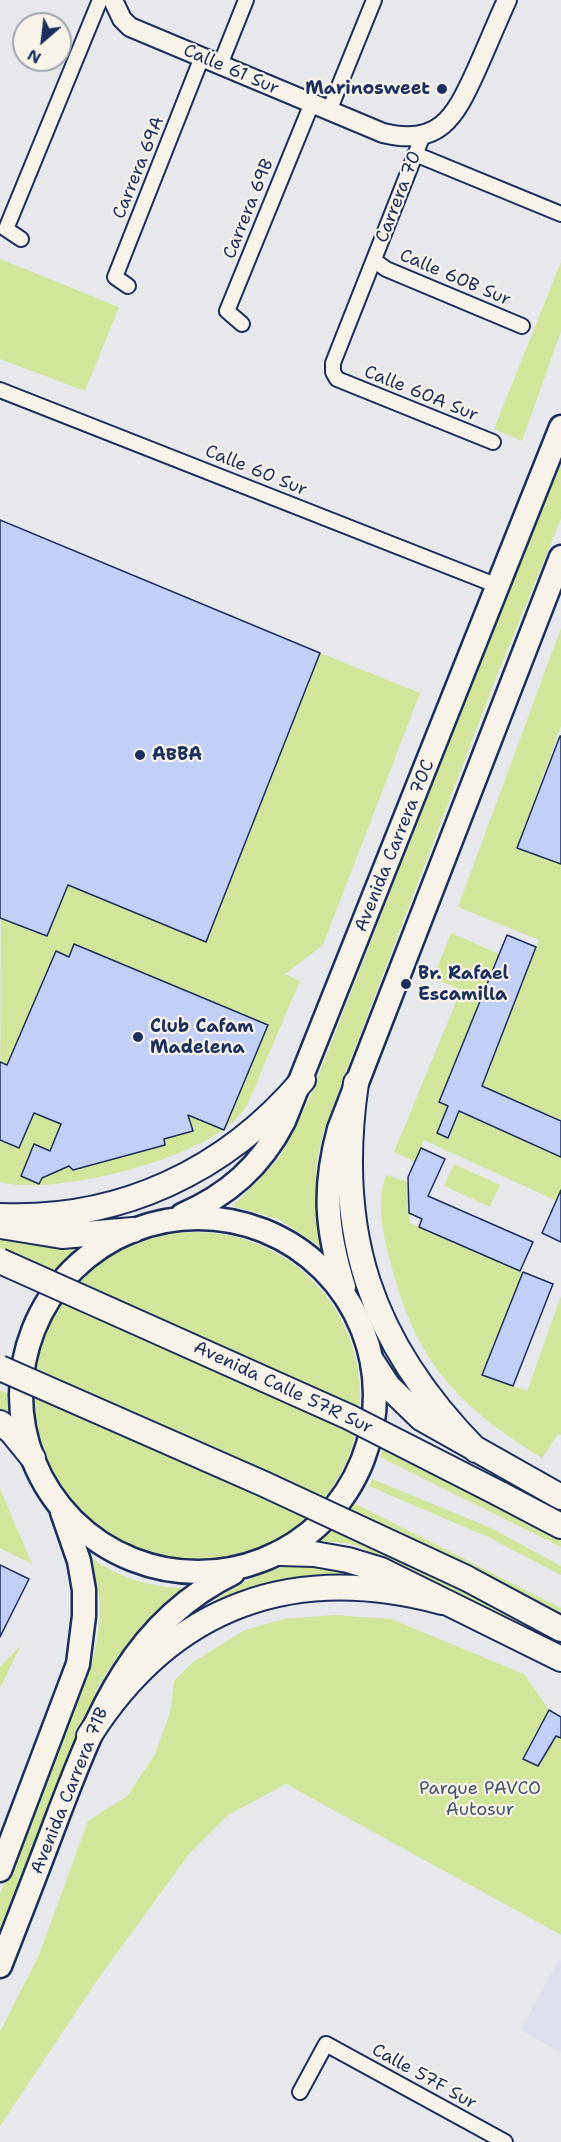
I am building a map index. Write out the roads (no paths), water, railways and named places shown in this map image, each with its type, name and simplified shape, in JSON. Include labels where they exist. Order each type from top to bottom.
[{"type":"highway","points":[[0,1216],[80,1212],[137,1198],[164,1187],[208,1164],[240,1142],[277,1109],[303,1080]]},
{"type":"highway","points":[[356,1083],[349,1127],[350,1194],[361,1261],[375,1303],[393,1344],[417,1383],[444,1418],[476,1450]]},
{"type":"highway","points":[[0,1226],[62,1236],[133,1230]]},
{"type":"highway","name":"Avenida Calle 57R Sur","points":[[0,1261],[349,1417],[561,1526]]},
{"type":"highway","points":[[374,1363],[388,1386],[406,1407],[421,1418],[561,1497]]},
{"type":"highway","points":[[0,1368],[264,1484],[466,1578],[561,1629]]},
{"type":"highway","points":[[0,1423],[11,1431],[33,1458]]},
{"type":"highway","points":[[280,1553],[314,1554],[348,1560],[381,1570],[561,1659]]},
{"type":"highway","points":[[89,1736],[108,1706],[156,1655],[183,1635],[243,1605],[286,1593],[342,1586],[376,1588],[442,1602]]},
{"type":"main road","name":"Avenida Carrera 70C","points":[[172,1220],[220,1196],[264,1157],[274,1142],[303,1080],[561,427]]},
{"type":"main road","points":[[349,1301],[310,1257],[259,1228],[221,1220],[172,1220],[133,1230],[102,1246],[75,1267],[53,1293],[36,1323],[25,1356],[21,1390],[23,1424],[33,1458],[60,1505],[89,1534],[135,1559],[165,1569],[207,1572],[248,1566],[280,1553],[317,1528],[347,1494],[367,1453],[376,1408],[374,1363],[368,1341],[349,1301],[333,1252],[328,1215],[327,1183],[339,1129],[561,557]]},
{"type":"main road","name":"Avenida Carrera 71B","points":[[0,1870],[70,1689],[82,1637],[84,1590],[79,1561],[60,1505]]},
{"type":"main road","name":"Avenida Carrera 71B","points":[[0,1966],[89,1736],[129,1662],[168,1615],[215,1581],[248,1566]]},
{"type":"street","points":[[220,65],[246,0]]},
{"type":"street","points":[[329,111],[374,0]]},
{"type":"street","name":"Carrera 70","points":[[337,379],[333,372],[333,363],[423,135],[444,124],[458,110],[507,0]]},
{"type":"street","points":[[21,239],[6,229],[112,2]]},
{"type":"street","name":"Calle 61 Sur","points":[[112,2],[130,27],[383,133],[405,137],[423,135]]},
{"type":"street","name":"Carrera 69A","points":[[128,286],[115,277],[201,57]]},
{"type":"street","name":"Carrera 69B","points":[[242,324],[227,311],[312,103]]},
{"type":"street","points":[[415,154],[561,214]]},
{"type":"street","name":"Calle 60B Sur","points":[[375,261],[386,269],[522,326]]},
{"type":"street","name":"Calle 60A Sur","points":[[337,379],[493,442]]},
{"type":"street","name":"Calle 60 Sur","points":[[0,390],[498,586]]},
{"type":"street","name":"Calle 57F Sur","points":[[300,2092],[326,2044],[505,2142]]},
{"type":"place","name":"Marinosweet","points":[[442,89]]},
{"type":"place","name":"ABBA","points":[[140,755]]},
{"type":"place","name":"Br. Rafael Escamilla","points":[[406,984]]},
{"type":"place","name":"Club Cafam Madelena","points":[[138,1037]]},
{"type":"park label","name":"Parque PAVCO Autosur","points":[[480,1799]]}]
